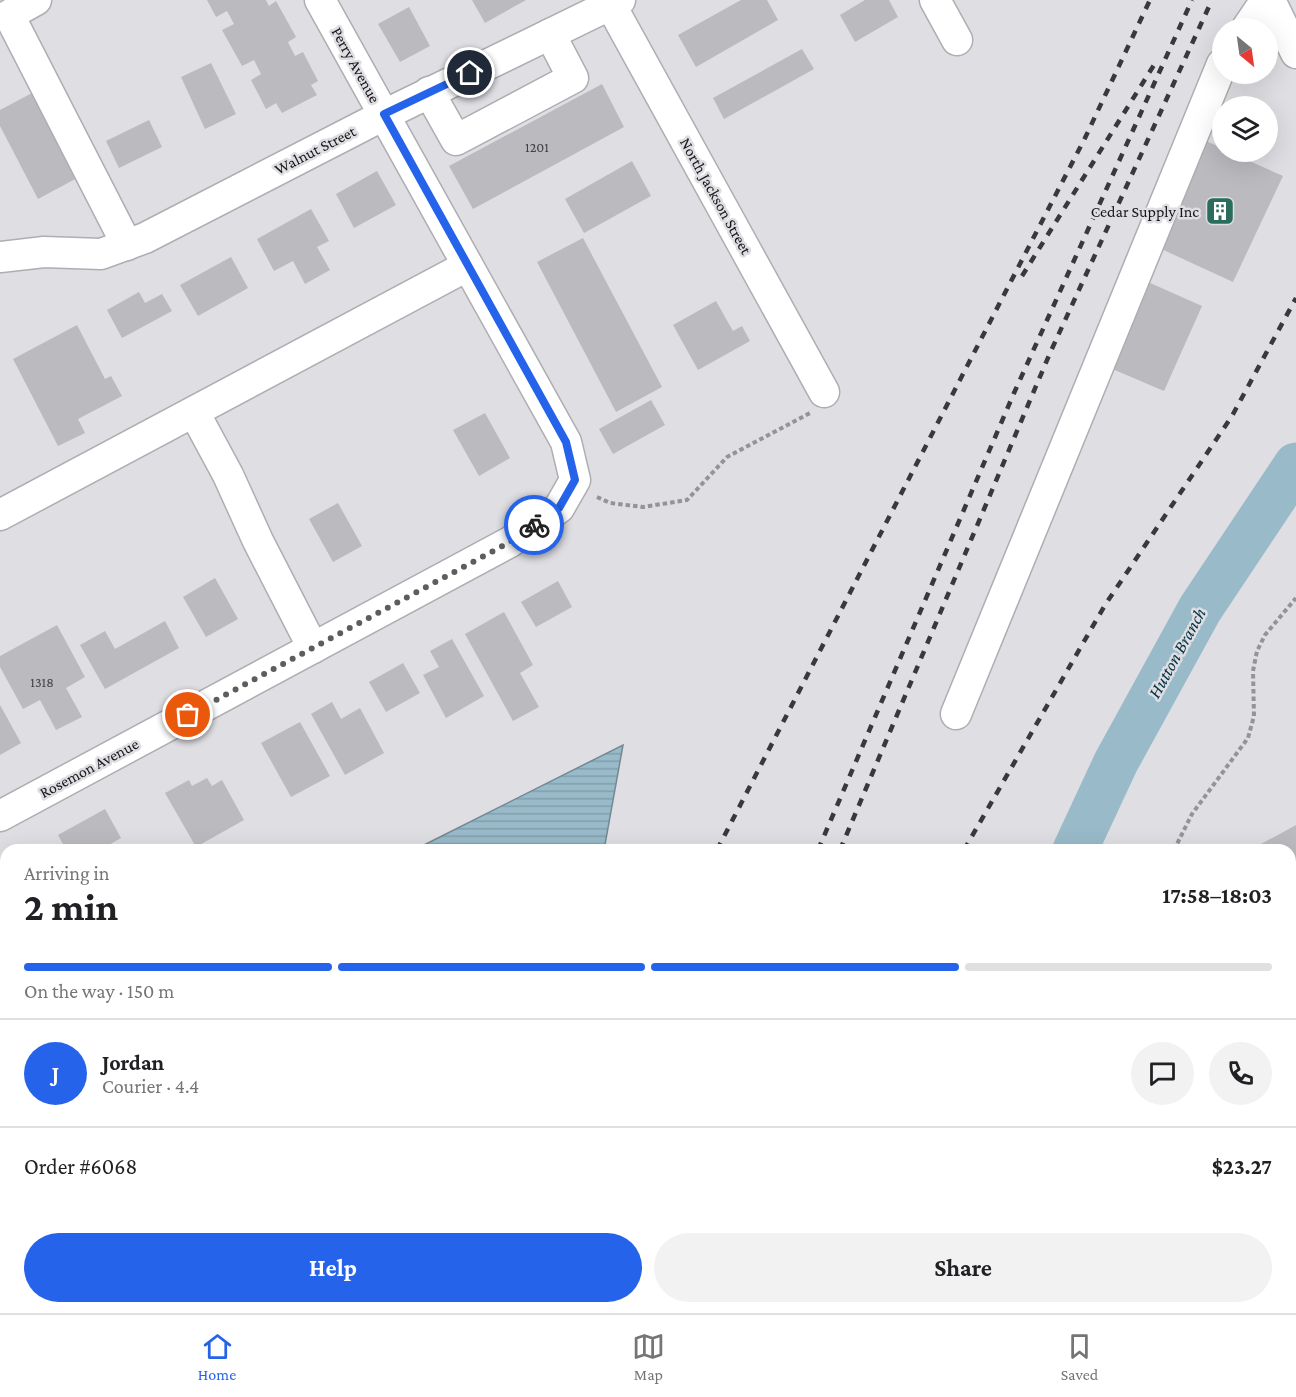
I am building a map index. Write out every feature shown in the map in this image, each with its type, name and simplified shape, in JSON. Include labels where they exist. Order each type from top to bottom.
[{"type":"street","points":[[36,0],[9,15],[127,244]]},
{"type":"street","name":"Perry Avenue","points":[[320,0],[566,442],[574,482]]},
{"type":"street","points":[[935,0],[957,40]]},
{"type":"street","points":[[1254,18],[1268,0],[1296,53]]},
{"type":"street","name":"Walnut Street","points":[[0,257],[44,252],[102,254],[145,238],[384,114],[613,2]]},
{"type":"street","name":"North Jackson Street","points":[[613,2],[824,392]]},
{"type":"street","points":[[429,92],[456,140],[573,78],[550,34]]},
{"type":"street","points":[[956,714],[1214,84]]},
{"type":"street","points":[[0,516],[467,266]]},
{"type":"street","points":[[194,412],[228,475],[258,541],[313,648]]},
{"type":"street","name":"Rosemon Avenue","points":[[0,816],[510,542],[559,508],[574,482]]},
{"type":"path","points":[[574,482],[610,503],[643,507],[687,500],[727,457],[826,404],[824,392]]},
{"type":"path","points":[[1177,844],[1192,814],[1248,738],[1254,716],[1253,670],[1257,651],[1265,635],[1296,598]]},
{"type":"water","points":[[623,745],[605,844],[426,844]]},
{"type":"building","points":[[207,0],[266,0],[269,6],[276,1],[296,37],[288,42],[295,56],[303,52],[318,81],[311,85],[317,95],[282,113],[276,103],[266,109],[251,80],[261,74],[254,60],[242,66],[222,30],[234,24],[227,11],[216,17]]},
{"type":"building","points":[[472,0],[526,0],[485,23]]},
{"type":"building","points":[[741,0],[767,0],[778,20],[696,67],[678,35]]},
{"type":"building","points":[[865,0],[889,0],[898,17],[855,42],[840,15]]},
{"type":"building","points":[[409,7],[430,46],[400,62],[378,24]]},
{"type":"building","points":[[802,49],[814,69],[724,119],[713,98]]},
{"type":"building","points":[[211,63],[236,114],[205,129],[181,77]]},
{"type":"building","points":[[602,84],[624,127],[473,209],[449,166]]},
{"type":"building","points":[[34,92],[79,177],[38,199],[0,126],[0,110]]},
{"type":"building","points":[[149,120],[162,147],[119,168],[106,141]]},
{"type":"building","name":"Cedar Supply Inc","points":[[1206,141],[1212,144],[1212,162],[1252,162],[1283,176],[1233,282],[1157,247]]},
{"type":"building","points":[[632,161],[651,196],[584,233],[565,199]]},
{"type":"building","points":[[377,171],[396,205],[354,228],[336,194]]},
{"type":"building","points":[[311,209],[329,241],[317,247],[330,270],[305,284],[293,261],[274,271],[257,239]]},
{"type":"building","points":[[583,238],[662,387],[616,412],[537,262]]},
{"type":"building","points":[[231,257],[248,288],[198,316],[180,285]]},
{"type":"building","points":[[1148,282],[1202,306],[1164,391],[1110,368]]},
{"type":"building","points":[[139,292],[145,303],[162,294],[172,311],[122,338],[107,310]]},
{"type":"building","points":[[716,301],[733,331],[742,326],[750,341],[698,370],[673,325]]},
{"type":"building","points":[[77,325],[105,379],[111,376],[122,396],[78,419],[85,433],[58,446],[13,359]]},
{"type":"building","points":[[651,400],[665,425],[613,454],[599,429]]},
{"type":"building","points":[[485,413],[510,458],[479,476],[453,430]]},
{"type":"building","points":[[338,503],[362,546],[333,562],[309,519]]},
{"type":"building","points":[[215,578],[238,619],[206,637],[183,597]]},
{"type":"building","points":[[558,581],[572,607],[536,627],[521,602]]},
{"type":"building","points":[[504,612],[533,665],[520,673],[539,707],[513,721],[465,634]]},
{"type":"building","points":[[165,621],[179,648],[105,689],[80,645],[105,631],[115,649]]},
{"type":"building","points":[[57,625],[85,677],[66,688],[82,717],[56,730],[40,700],[23,709],[0,667],[0,656]]},
{"type":"building","points":[[452,639],[484,696],[446,718],[423,675],[439,667],[430,651]]},
{"type":"building","points":[[403,663],[420,693],[386,712],[369,682]]},
{"type":"building","points":[[332,702],[341,719],[360,708],[384,753],[345,775],[311,714]]},
{"type":"building","points":[[0,705],[21,743],[0,755]]},
{"type":"building","points":[[300,722],[330,776],[291,797],[261,743]]},
{"type":"building","points":[[207,778],[212,786],[222,780],[244,820],[201,844],[194,844],[165,793],[189,780],[192,786]]},
{"type":"building","points":[[105,809],[121,838],[110,844],[63,844],[58,835]]},
{"type":"building","points":[[1296,825],[1296,844],[1261,844]]},
{"type":"waterway","name":"Hutton Branch","points":[[1078,844],[1116,762],[1200,609],[1296,465]]},
{"type":"railway","points":[[720,844],[1085,138],[1150,0]]},
{"type":"railway","points":[[821,844],[1014,393],[1192,0]]},
{"type":"railway","points":[[843,844],[1050,353],[1212,0]]},
{"type":"railway","points":[[1022,276],[1154,65]]},
{"type":"railway","points":[[967,844],[1105,605],[1232,416],[1296,298]]},
{"type":"way so far","points":[[188,715],[510,542],[534,525]]},
{"type":"place","name":"Cedar Supply Inc","points":[[1220,211]]},
{"type":"route","points":[[470,73],[384,114],[566,442],[575,480],[559,508],[534,525]]}]
